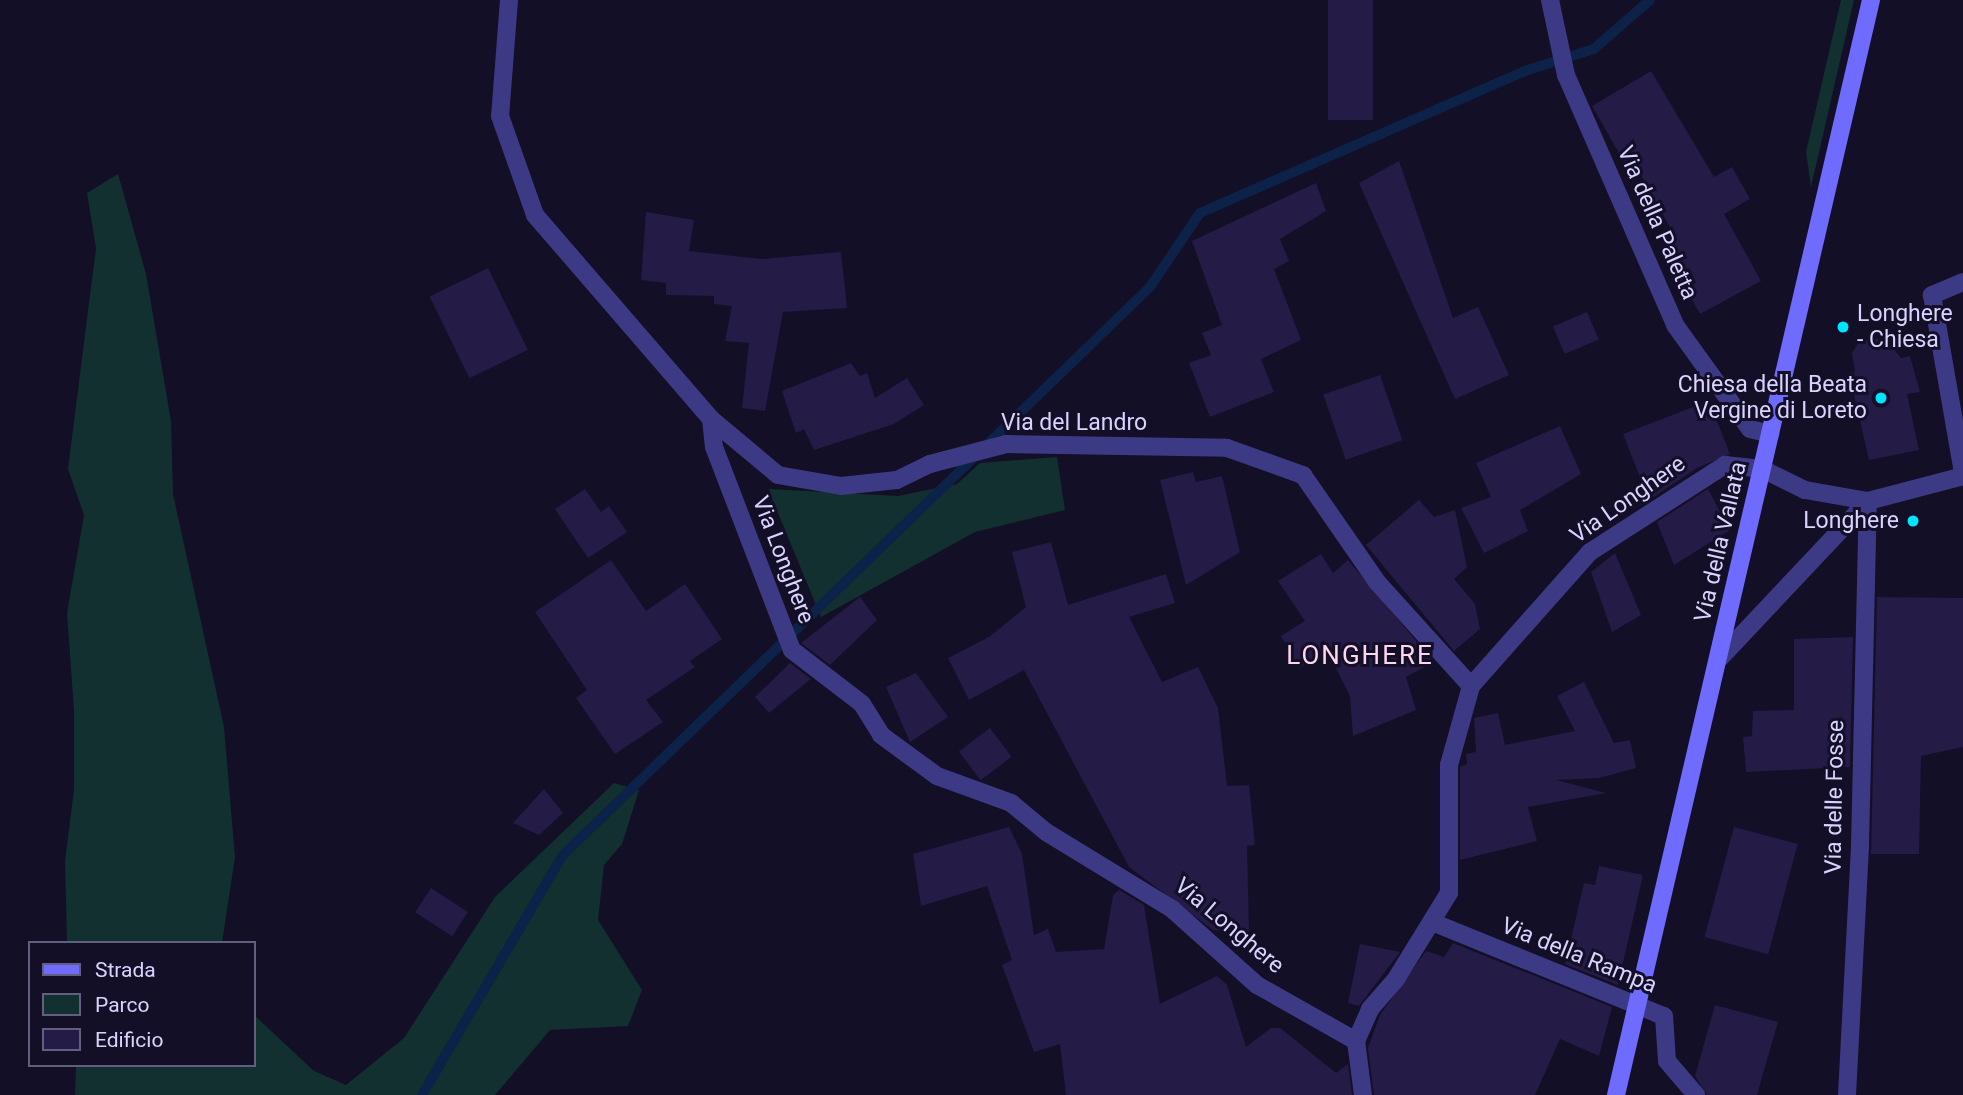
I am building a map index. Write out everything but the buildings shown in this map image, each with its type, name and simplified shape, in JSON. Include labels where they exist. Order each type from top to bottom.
[{"type":"main road","name":"Via della Vallata","points":[[1616,1095],[1720,658],[1871,0]]},
{"type":"street","name":"Via del Landro","points":[[509,0],[499,116],[535,215],[711,419],[778,475],[841,486],[897,480],[930,464],[1006,444],[1227,448],[1303,475],[1377,582],[1471,686]]},
{"type":"street","name":"Via della Paletta","points":[[1550,0],[1566,75],[1675,325],[1750,429],[1770,434]]},
{"type":"street","points":[[1720,658],[1868,501],[1963,474],[1932,295],[1963,282]]},
{"type":"street","name":"Via Longhere","points":[[711,419],[714,447],[792,650],[862,704],[881,735],[937,776],[1011,803],[1046,832],[1172,909],[1257,985],[1356,1041],[1370,1009],[1432,922],[1449,893],[1449,765],[1471,686],[1590,552],[1725,465],[1762,469],[1805,490],[1868,501]]},
{"type":"street","name":"Via delle Fosse","points":[[1847,1095],[1860,846],[1868,501]]},
{"type":"street","name":"Via della Rampa","points":[[1432,922],[1664,1016],[1667,1061],[1696,1095]]},
{"type":"street","points":[[1356,1041],[1363,1095]]},
{"type":"green space","points":[[1841,0],[1854,0],[1811,187],[1806,152]]},
{"type":"green space","points":[[118,174],[146,274],[171,421],[173,494],[224,727],[235,857],[222,941],[67,941],[65,861],[74,790],[74,711],[67,613],[84,515],[68,469],[96,248],[87,193]]},
{"type":"green space","points":[[1057,457],[1065,510],[975,532],[821,617],[768,489],[898,496],[957,484],[980,463]]},
{"type":"green space","points":[[614,783],[639,790],[622,844],[604,865],[598,920],[642,990],[628,1026],[550,1030],[495,1095],[75,1095],[76,1067],[256,1067],[256,1017],[314,1071],[346,1085],[404,1038],[495,897]]},
{"type":"waterway","points":[[422,1095],[563,855],[1150,287],[1200,213],[1528,70],[1594,49],[1650,0]]},
{"type":"place","name":"Longhere - Chiesa","points":[[1843,327]]},
{"type":"place","name":"Chiesa della Beata Vergine di Loreto","points":[[1881,398]]},
{"type":"place","name":"Longhere","points":[[1913,521]]},
{"type":"district","name":"LONGHERE","points":[[1360,656]]}]
